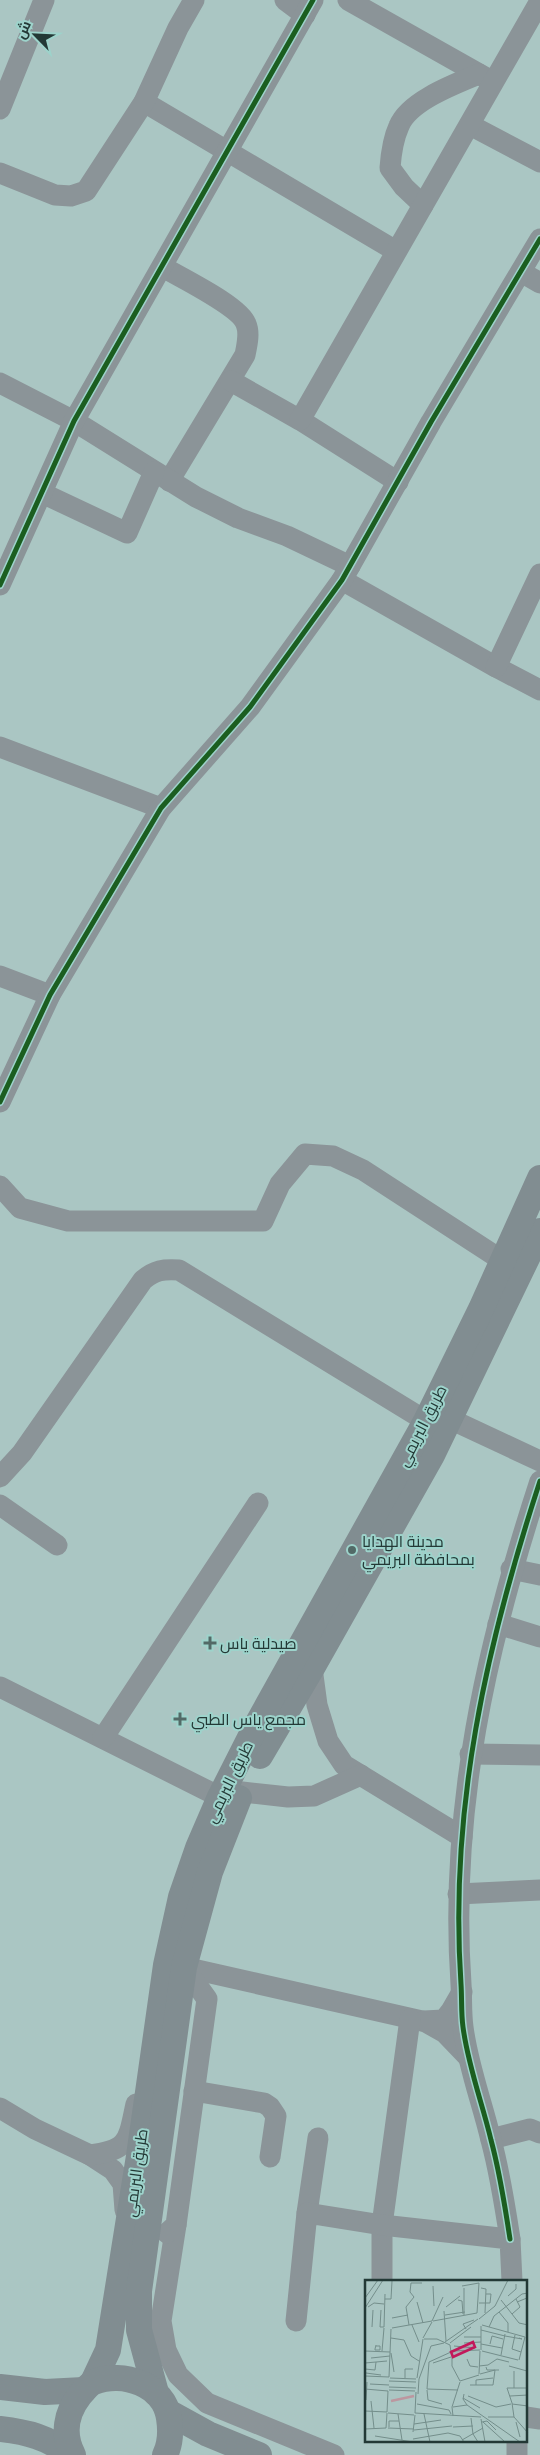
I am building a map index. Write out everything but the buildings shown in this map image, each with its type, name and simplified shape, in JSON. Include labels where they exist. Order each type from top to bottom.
[{"type":"main road","name":"طريق البريمي","points":[[165,2455],[171,2433],[139,2330],[136,2247],[153,2047],[166,1965],[180,1897],[302,1643],[352,1558],[438,1420],[503,1261],[540,1178]]},
{"type":"main road","name":"طريق البريمي","points":[[73,2455],[68,2444],[66,2425],[72,2406],[89,2386],[108,2350],[136,2247],[184,1967],[231,1794],[261,1754],[312,1668],[438,1420],[540,1231]]},
{"type":"main road","points":[[0,2387],[45,2392],[89,2386],[121,2377],[140,2382],[162,2402],[208,2434],[259,2455]]},
{"type":"main road","points":[[0,2429],[16,2431],[55,2442],[69,2455]]},
{"type":"street","points":[[2,98],[44,0]]},
{"type":"street","points":[[0,173],[56,195],[71,196],[86,191],[144,102],[178,28],[194,0]]},
{"type":"street","points":[[0,585],[74,422],[309,8],[285,0]]},
{"type":"street","points":[[348,0],[486,78]]},
{"type":"street","points":[[300,420],[470,124],[486,78],[540,0]]},
{"type":"street","points":[[423,205],[404,187],[390,168],[399,124],[417,105],[444,90],[486,78]]},
{"type":"street","points":[[144,102],[396,251]]},
{"type":"street","points":[[470,124],[540,162]]},
{"type":"street","points":[[0,1102],[50,995],[160,808],[250,707],[346,573],[540,239]]},
{"type":"street","points":[[42,493],[127,533],[161,476],[231,381],[245,355],[248,336],[246,324],[238,311],[163,267]]},
{"type":"street","points":[[521,272],[540,283]]},
{"type":"street","points":[[231,381],[300,420],[398,482]]},
{"type":"street","points":[[0,383],[74,422],[161,476],[238,518],[286,536],[496,667],[540,690]]},
{"type":"street","points":[[496,667],[540,574]]},
{"type":"street","points":[[0,747],[160,808]]},
{"type":"street","points":[[0,976],[50,995]]},
{"type":"street","points":[[0,1186],[20,1208],[68,1221],[263,1221],[280,1184],[305,1154],[333,1156],[363,1170],[503,1261]]},
{"type":"street","points":[[0,1477],[22,1453],[143,1280],[153,1271],[165,1269],[179,1270],[438,1420],[540,1461]]},
{"type":"street","points":[[512,2280],[510,2239],[501,2184],[491,2139],[468,2057],[463,2025],[458,1894],[470,1754],[512,1569],[540,1481]]},
{"type":"street","points":[[103,1738],[258,1503]]},
{"type":"street","points":[[0,1505],[57,1545]]},
{"type":"street","points":[[512,1569],[540,1576]]},
{"type":"street","points":[[498,1624],[540,1637]]},
{"type":"street","points":[[312,1668],[317,1705],[328,1742],[344,1765],[462,1837]]},
{"type":"street","points":[[0,1686],[103,1738],[231,1794],[288,1797],[314,1796],[361,1775]]},
{"type":"street","points":[[470,1754],[540,1755]]},
{"type":"street","points":[[458,1894],[540,1890]]},
{"type":"street","points":[[184,1967],[417,2020],[445,2033],[468,2057]]},
{"type":"street","points":[[184,1967],[207,2000],[161,2321],[166,2350],[178,2375],[208,2403],[334,2455]]},
{"type":"street","points":[[417,2020],[444,2020],[462,1992]]},
{"type":"street","points":[[382,2280],[382,2225],[417,2020]]},
{"type":"street","points":[[90,2155],[118,2149],[128,2136],[142,2073],[153,2047]]},
{"type":"street","points":[[194,2091],[264,2103],[270,2107],[276,2116],[270,2157]]},
{"type":"street","points":[[0,2108],[35,2129],[90,2155],[113,2170],[123,2184],[136,2247],[176,2225]]},
{"type":"street","points":[[491,2139],[537,2126]]},
{"type":"street","points":[[296,2321],[307,2213],[318,2138]]},
{"type":"street","points":[[307,2213],[382,2225],[510,2239]]},
{"type":"street","points":[[517,2455],[518,2442]]},
{"type":"cycle path","points":[[0,585],[74,421],[313,0]]},
{"type":"cycle path","points":[[0,1102],[50,995],[161,808],[250,707],[342,580],[431,422],[540,239]]},
{"type":"cycle path","points":[[510,2239],[497,2165],[472,2070],[463,2027],[459,1919],[461,1855],[466,1792],[488,1667],[503,1605],[540,1481]]},
{"type":"place","name":"مدينة الهدايا بمحافظة البريمي","points":[[352,1550]]},
{"type":"place","name":"صيدلية ياس","points":[[210,1643]]},
{"type":"place","name":"مجمع ياس الطبي","points":[[180,1719]]}]
